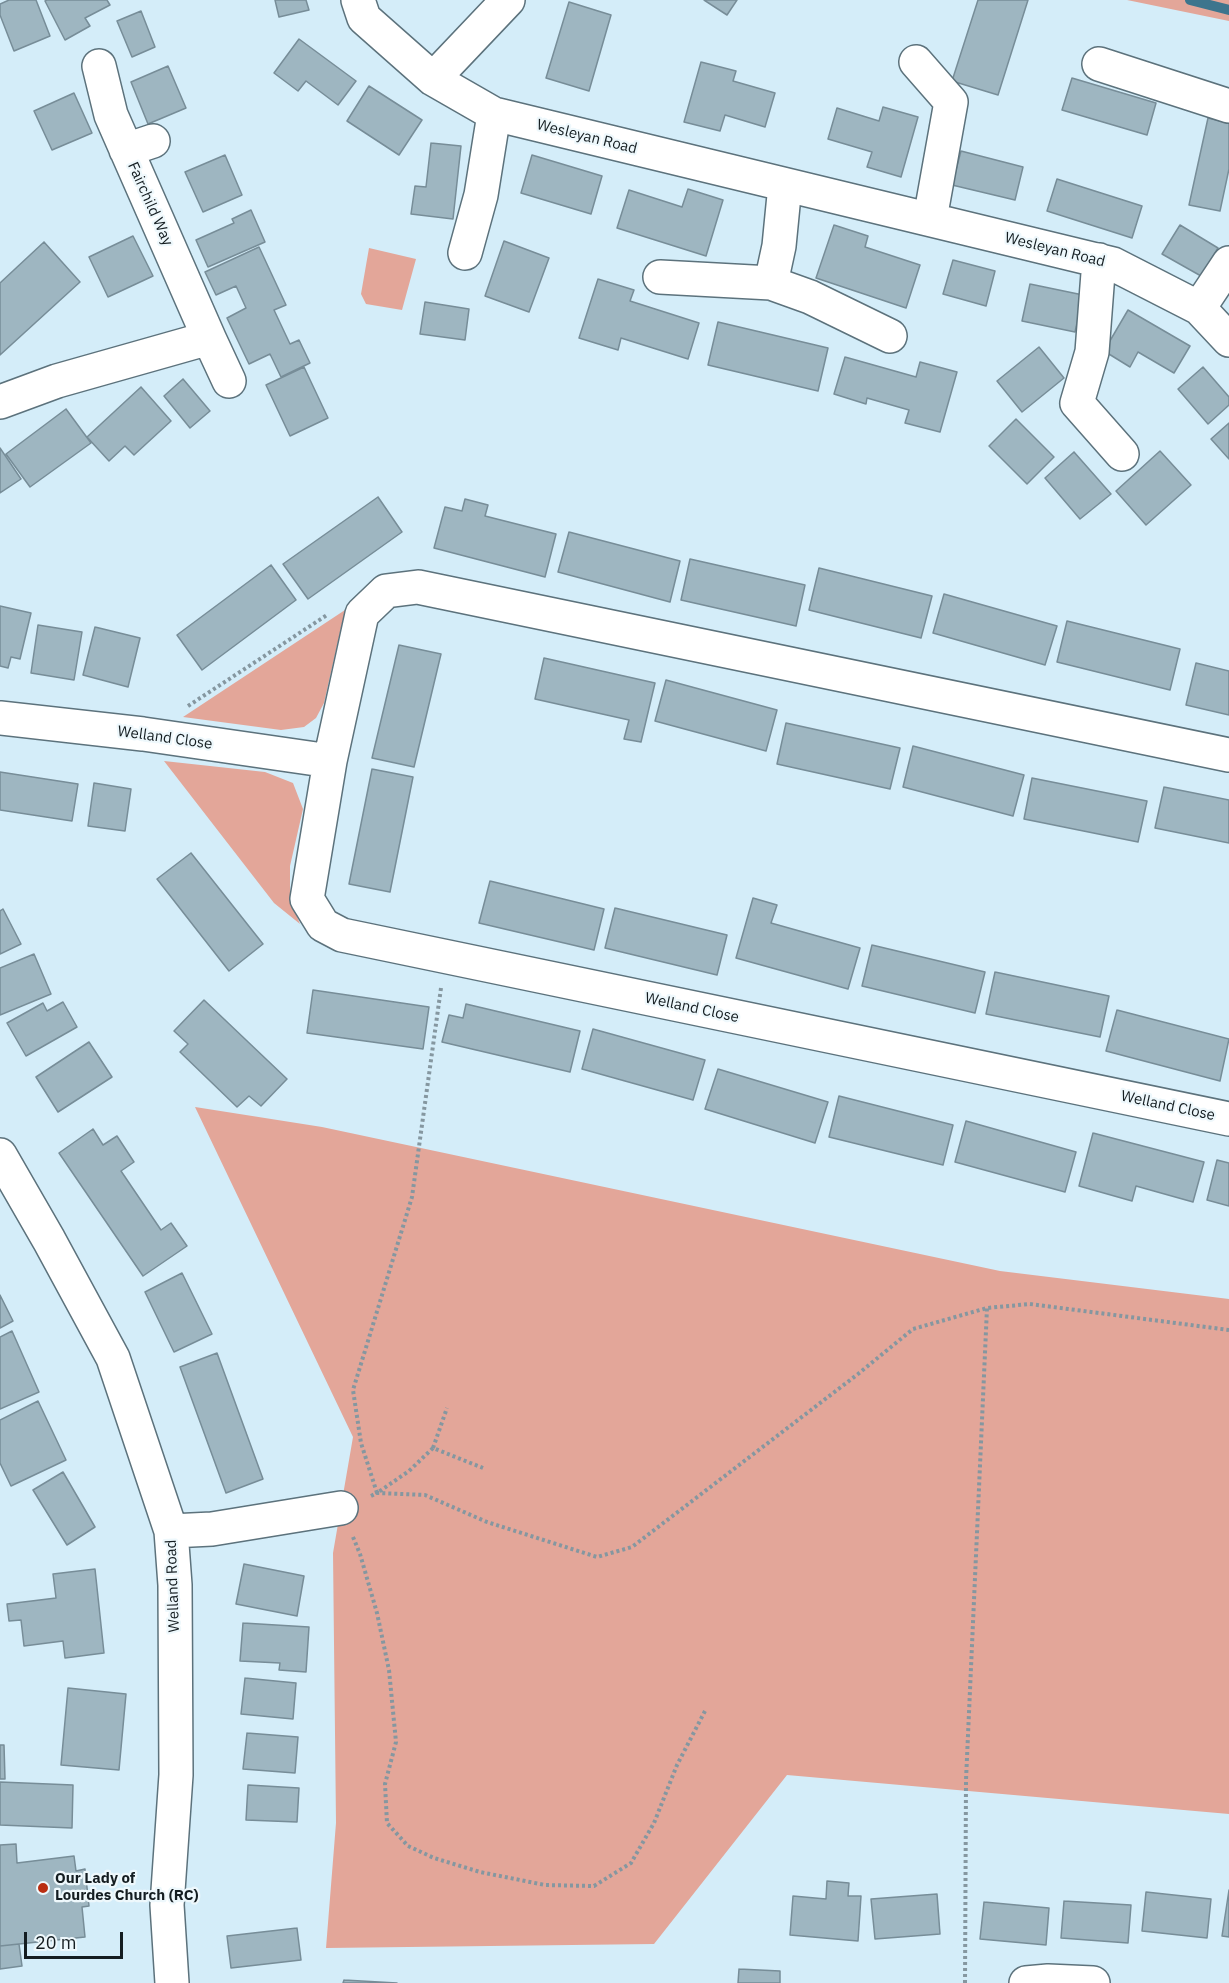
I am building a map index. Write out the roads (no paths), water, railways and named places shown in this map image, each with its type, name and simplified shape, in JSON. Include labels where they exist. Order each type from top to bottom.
[{"type":"street","name":"Wesleyan Road","points":[[358,0],[364,18],[433,79],[494,114],[1113,264],[1199,308],[1229,340]]},
{"type":"street","points":[[433,79],[508,0]]},
{"type":"street","points":[[916,62],[951,102],[930,219]]},
{"type":"street","points":[[1099,64],[1229,106]]},
{"type":"street","name":"Fairchild Way","points":[[99,66],[111,115],[140,146],[209,338],[229,381]]},
{"type":"street","points":[[465,253],[481,195],[494,114]]},
{"type":"street","points":[[771,283],[779,246],[785,185]]},
{"type":"street","points":[[1099,260],[1092,352],[1077,403],[1122,454]]},
{"type":"street","points":[[1199,308],[1229,263]]},
{"type":"street","points":[[660,277],[771,283],[810,297],[890,336]]},
{"type":"street","points":[[0,402],[57,381],[209,338]]},
{"type":"street","name":"Welland Close","points":[[1229,755],[418,587],[386,591],[362,614],[330,761],[307,899],[323,925],[342,935],[1229,1119]]},
{"type":"street","name":"Welland Close","points":[[0,718],[144,734],[330,761]]},
{"type":"street","name":"Welland Road","points":[[0,1155],[113,1358],[171,1531],[174,1585],[176,1775],[167,1905],[172,1983]]},
{"type":"street","points":[[171,1531],[212,1529],[341,1508]]},
{"type":"street","points":[[1026,1983],[1048,1981],[1093,1983]]},
{"type":"waterway","points":[[1190,0],[1229,10]]},
{"type":"place","name":"Our Lady of Lourdes Church (RC)","points":[[43,1888]]}]
